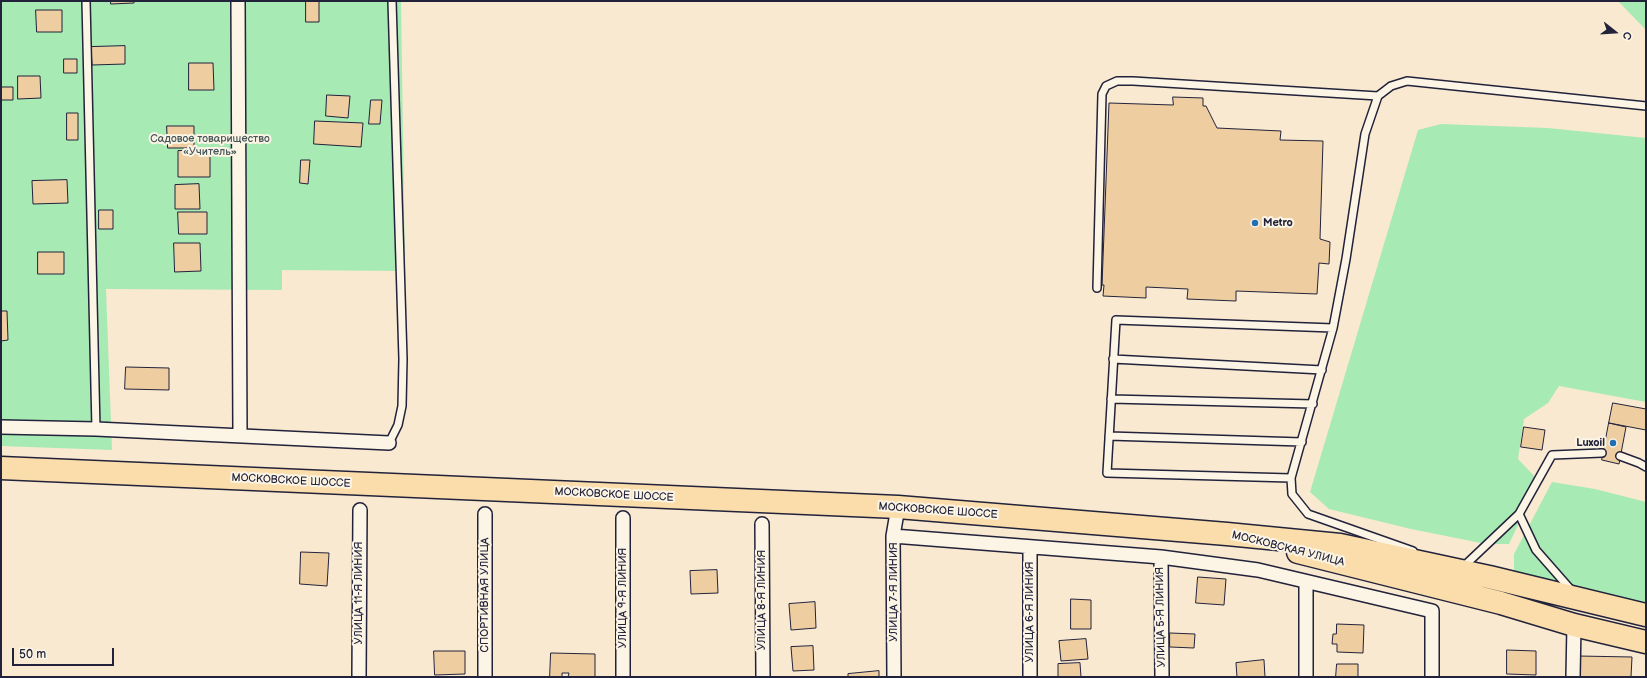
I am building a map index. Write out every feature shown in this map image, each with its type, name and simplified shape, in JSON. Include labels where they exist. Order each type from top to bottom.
[{"type":"highway","name":"МОСКОВСКОЕ ШОССЕ","points":[[1,468],[898,507],[1227,534]]},
{"type":"highway","name":"МОСКОВСКАЯ УЛИЦА","points":[[1227,534],[1340,545],[1406,555],[1459,571],[1646,615]]},
{"type":"highway","name":"МОСКОВСКАЯ УЛИЦА","points":[[1227,534],[1501,603],[1574,624],[1646,642]]},
{"type":"street","points":[[238,1],[240,436]]},
{"type":"street","points":[[1,427],[96,429],[389,443]]},
{"type":"street","name":"УЛИЦА 7-Я ЛИНИЯ","points":[[894,677],[893,536],[898,507]]},
{"type":"street","name":"УЛИЦА 11-Я ЛИНИЯ","points":[[359,677],[360,510]]},
{"type":"street","name":"СПОРТИВНАЯ УЛИЦА","points":[[485,514],[485,677]]},
{"type":"street","name":"УЛИЦА 9-Я ЛИНИЯ","points":[[622,518],[623,677]]},
{"type":"street","name":"УЛИЦА 8-Я ЛИНИЯ","points":[[762,524],[763,677]]},
{"type":"street","points":[[893,536],[1160,557],[1258,570],[1432,611],[1432,677]]},
{"type":"street","name":"УЛИЦА 6-Я ЛИНИЯ","points":[[1030,547],[1030,677]]},
{"type":"street","name":"УЛИЦА 5-Я ЛИНИЯ","points":[[1160,557],[1162,677]]},
{"type":"street","points":[[1306,582],[1306,677]]},
{"type":"street","points":[[1573,677],[1574,624]]},
{"type":"lane","points":[[86,1],[96,429]]},
{"type":"lane","points":[[389,443],[398,425],[402,406],[403,359],[392,1]]},
{"type":"lane","points":[[1096,288],[1102,94],[1106,86],[1117,81],[1133,80],[1378,96]]},
{"type":"lane","points":[[1406,555],[1308,514],[1292,494],[1291,478],[1313,404],[1333,328],[1346,259],[1365,134],[1378,96],[1391,86],[1407,81],[1646,106]]},
{"type":"lane","points":[[1291,478],[1107,473],[1116,320],[1333,328]]},
{"type":"lane","points":[[1113,359],[1322,370]]},
{"type":"lane","points":[[1111,399],[1313,404]]},
{"type":"lane","points":[[1109,436],[1302,442]]},
{"type":"lane","points":[[1459,571],[1519,514],[1552,455],[1602,454]]},
{"type":"lane","points":[[1620,456],[1639,462],[1646,467]]},
{"type":"lane","points":[[1519,514],[1536,550],[1578,599]]},
{"type":"green space","name":"Садовое товарищество «Учитель»","points":[[1,1],[401,1],[405,271],[282,270],[282,290],[106,289],[112,450],[1,446]]},
{"type":"green space","points":[[1618,1],[1646,1],[1646,30]]},
{"type":"green space","points":[[1441,124],[1548,128],[1646,138],[1646,402],[1559,386],[1548,403],[1524,419],[1518,459],[1539,481],[1509,544],[1486,544],[1411,529],[1329,509],[1310,492],[1418,130]]},
{"type":"green space","points":[[1552,482],[1595,489],[1646,502],[1646,605],[1613,599],[1514,571],[1514,554]]},
{"type":"building","points":[[111,1],[134,1],[134,3],[111,4]]},
{"type":"building","points":[[306,1],[319,1],[319,22],[306,22]]},
{"type":"building","points":[[36,10],[62,10],[62,32],[37,32]]},
{"type":"building","points":[[125,46],[125,64],[92,65],[91,47]]},
{"type":"building","points":[[64,59],[77,59],[77,73],[64,73]]},
{"type":"building","points":[[189,63],[213,63],[214,90],[189,90]]},
{"type":"building","points":[[18,76],[40,76],[41,98],[18,99]]},
{"type":"building","points":[[1,87],[13,87],[13,100],[1,100]]},
{"type":"building","points":[[327,95],[350,96],[348,118],[326,116]]},
{"type":"building","points":[[1173,97],[1203,98],[1203,106],[1206,106],[1217,128],[1281,131],[1280,140],[1323,141],[1320,239],[1330,242],[1329,264],[1319,263],[1317,294],[1236,291],[1236,301],[1187,299],[1188,289],[1146,287],[1146,298],[1103,296],[1104,285],[1102,285],[1109,103],[1173,105]]},
{"type":"building","points":[[371,100],[382,100],[380,124],[369,124]]},
{"type":"building","points":[[67,113],[78,113],[78,140],[67,140]]},
{"type":"building","points":[[315,121],[363,123],[361,147],[314,144]]},
{"type":"building","points":[[167,126],[194,126],[194,148],[168,148]]},
{"type":"building","points":[[210,150],[210,177],[178,177],[178,151]]},
{"type":"building","points":[[301,160],[310,160],[308,184],[300,183]]},
{"type":"building","points":[[67,180],[68,203],[33,204],[32,181]]},
{"type":"building","points":[[199,184],[200,209],[175,209],[175,185]]},
{"type":"building","points":[[99,210],[113,210],[113,229],[99,229]]},
{"type":"building","points":[[178,212],[207,212],[207,234],[179,234]]},
{"type":"building","points":[[174,243],[200,243],[201,271],[175,272]]},
{"type":"building","points":[[38,252],[64,252],[64,274],[38,274]]},
{"type":"building","points":[[1,311],[7,311],[8,340],[1,341]]},
{"type":"building","points":[[126,367],[169,368],[169,390],[125,389]]},
{"type":"building","points":[[1613,403],[1646,409],[1646,430],[1609,423]]},
{"type":"building","points":[[1609,423],[1626,427],[1619,464],[1602,460]]},
{"type":"building","points":[[1524,427],[1545,430],[1542,450],[1521,447]]},
{"type":"building","points":[[301,552],[329,553],[327,586],[300,584]]},
{"type":"building","points":[[717,570],[718,593],[691,594],[690,571]]},
{"type":"building","points":[[1198,577],[1226,579],[1224,605],[1196,603]]},
{"type":"building","points":[[1071,599],[1091,600],[1091,629],[1071,629]]},
{"type":"building","points":[[815,602],[816,628],[791,630],[789,604]]},
{"type":"building","points":[[1337,624],[1364,625],[1363,653],[1337,652],[1337,644],[1332,644],[1333,634],[1336,634]]},
{"type":"building","points":[[1170,633],[1195,634],[1194,648],[1170,647]]},
{"type":"building","points":[[1086,639],[1088,659],[1061,661],[1059,641]]},
{"type":"building","points":[[813,646],[814,670],[793,671],[791,647]]},
{"type":"building","points":[[1507,650],[1536,651],[1536,675],[1507,674]]},
{"type":"building","points":[[434,651],[465,651],[465,674],[435,675]]},
{"type":"building","points":[[551,653],[595,654],[595,677],[568,677],[569,673],[562,673],[562,677],[550,677]]},
{"type":"building","points":[[1578,656],[1632,657],[1631,677],[1578,677]]},
{"type":"building","points":[[1264,660],[1265,677],[1237,677],[1236,663]]},
{"type":"building","points":[[1080,663],[1081,677],[1058,677],[1058,664]]},
{"type":"building","points":[[1337,664],[1358,664],[1358,677],[1336,677]]},
{"type":"building","points":[[879,671],[879,677],[848,677],[848,674]]},
{"type":"place","name":"Metro","points":[[1255,223]]},
{"type":"place","name":"Luxoil","points":[[1613,443]]}]
